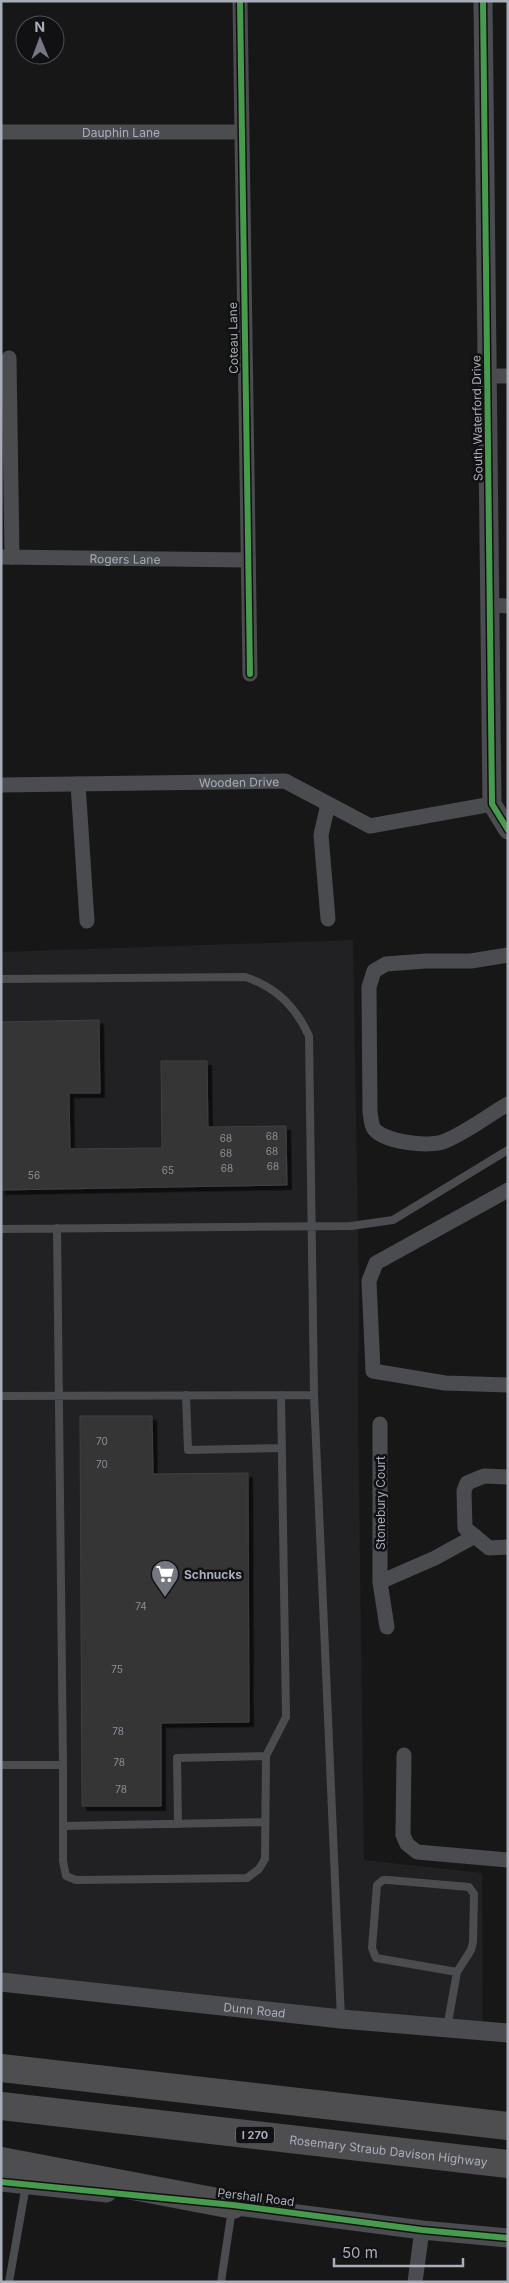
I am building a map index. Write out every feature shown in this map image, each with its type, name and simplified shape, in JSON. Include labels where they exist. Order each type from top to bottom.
[{"type":"highway","points":[[1,2068],[508,2126]]},
{"type":"highway","name":"Rosemary Straub Davison Highway","points":[[1,2106],[508,2164]]},
{"type":"highway","points":[[1,2161],[233,2205]]},
{"type":"street","name":"Coteau Lane","points":[[240,1],[250,674]]},
{"type":"street","name":"South Waterford Drive","points":[[483,1],[487,376],[499,605],[492,804]]},
{"type":"street","name":"Dauphin Lane","points":[[1,132],[242,132]]},
{"type":"street","points":[[7,557],[9,358]]},
{"type":"street","points":[[487,376],[508,376]]},
{"type":"street","name":"Rogers Lane","points":[[7,557],[248,560]]},
{"type":"street","name":"Wooden Drive","points":[[1,785],[284,781],[370,826],[492,804]]},
{"type":"street","points":[[78,784],[87,921]]},
{"type":"street","points":[[328,804],[321,835],[328,919]]},
{"type":"street","points":[[492,804],[508,830]]},
{"type":"street","points":[[508,955],[471,961],[426,960],[386,964],[374,972],[369,986],[370,1112],[373,1128],[383,1137],[420,1144],[444,1142],[508,1104]]},
{"type":"street","points":[[508,1190],[376,1263],[369,1281],[373,1371],[445,1384],[508,1385]]},
{"type":"street","name":"Stonebury Court","points":[[380,1424],[380,1582],[387,1627]]},
{"type":"street","points":[[508,1477],[484,1476],[467,1483],[464,1491],[466,1528],[489,1548],[508,1547]]},
{"type":"street","points":[[380,1582],[435,1558],[476,1536]]},
{"type":"street","points":[[404,1755],[403,1835],[407,1844],[417,1852],[508,1860]]},
{"type":"street","name":"Dunn Road","points":[[1,1982],[341,2019],[508,2033]]},
{"type":"street","name":"Pershall Road","points":[[1,2182],[233,2205],[422,2230],[508,2238]]},
{"type":"street","points":[[415,2282],[422,2230]]},
{"type":"lane","points":[[1,979],[244,977],[270,988],[288,1003],[302,1019],[309,1036],[314,1395],[341,2019]]},
{"type":"lane","points":[[1,1229],[351,1226],[393,1220],[508,1150]]},
{"type":"lane","points":[[57,1228],[63,1826],[64,1868],[66,1876],[76,1880],[247,1878],[259,1869],[265,1859],[266,1756],[286,1717],[281,1395]]},
{"type":"lane","points":[[186,1395],[188,1450],[282,1448]]},
{"type":"lane","points":[[1,1396],[314,1395]]},
{"type":"lane","points":[[178,1824],[177,1758],[266,1756]]},
{"type":"lane","points":[[1,1766],[63,1766]]},
{"type":"lane","points":[[63,1826],[265,1822]]},
{"type":"lane","points":[[447,2028],[452,1991],[458,1968],[471,1950],[473,1942],[474,1894],[469,1887],[388,1880],[380,1882],[377,1886],[373,1954],[382,1960],[458,1968]]},
{"type":"lane","points":[[9,2282],[26,2185]]},
{"type":"lane","points":[[221,2282],[233,2205]]},
{"type":"shaded area","points":[[353,940],[359,1288],[358,1410],[364,1860],[482,1873],[483,2032],[1,1977],[1,952]]},
{"type":"building","points":[[99,1020],[100,1093],[69,1093],[70,1149],[162,1148],[161,1061],[207,1061],[208,1127],[286,1126],[287,1185],[1,1190],[1,1022]]},
{"type":"building","name":"Schnucks","points":[[80,1416],[152,1416],[153,1474],[248,1473],[249,1722],[161,1723],[161,1806],[82,1806]]},
{"type":"cycle path","points":[[240,1],[250,674]]},
{"type":"cycle path","points":[[483,1],[492,804],[508,830]]},
{"type":"cycle path","points":[[1,2182],[233,2205],[422,2230],[508,2238]]},
{"type":"place","name":"Schnucks","points":[[165,1598]]}]
